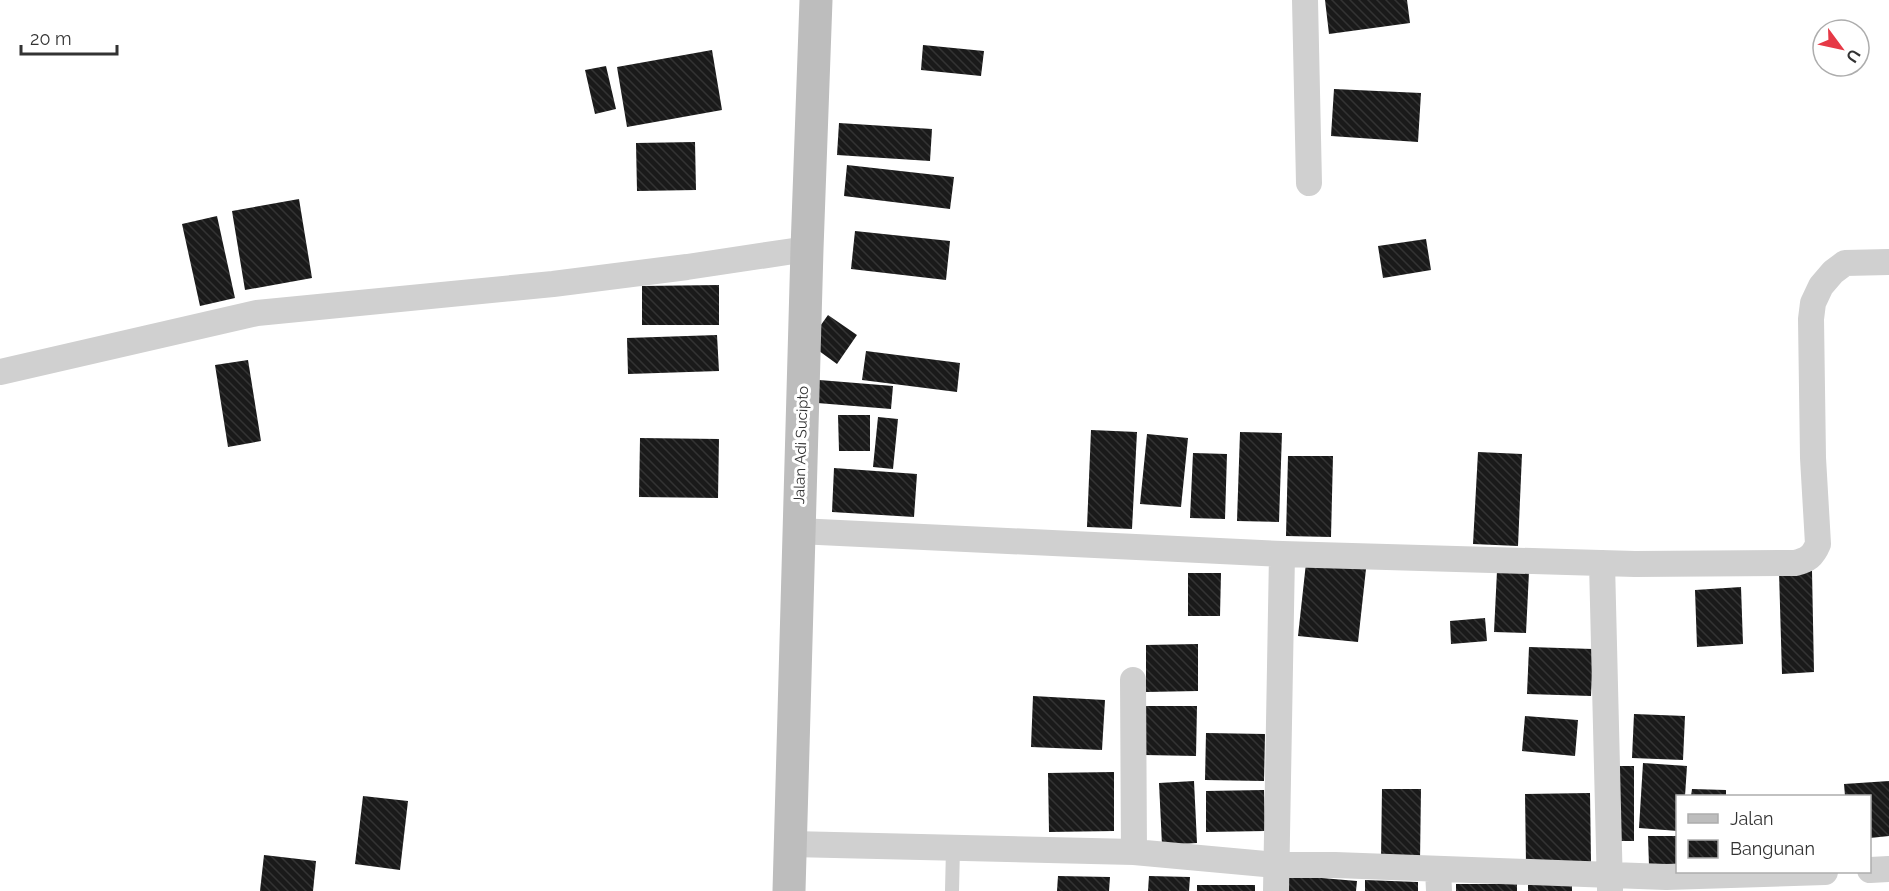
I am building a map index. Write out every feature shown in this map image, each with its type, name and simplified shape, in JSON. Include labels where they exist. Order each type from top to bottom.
[{"type":"street","name":"Jalan Adi Sucipto","points":[[789,891],[798,531],[816,0]]},
{"type":"street","points":[[1305,0],[1309,183]]},
{"type":"street","points":[[0,372],[257,313],[553,284],[807,249]]},
{"type":"street","points":[[798,531],[1282,554],[1602,563],[1795,563],[1806,560],[1815,553],[1818,544],[1813,458],[1811,319],[1813,303],[1821,286],[1833,272],[1845,263],[1889,262]]},
{"type":"street","points":[[1276,891],[1282,554]]},
{"type":"street","points":[[1602,563],[1610,883]]},
{"type":"street","points":[[1133,680],[1134,852]]},
{"type":"street","points":[[791,844],[1134,852],[1276,865],[1335,865],[1439,880],[1610,883],[1666,877],[1793,873]]},
{"type":"street","points":[[1871,870],[1889,869]]},
{"type":"lane","points":[[952,891],[953,848]]},
{"type":"building","points":[[1325,0],[1407,0],[1410,23],[1329,34]]},
{"type":"building","points":[[923,45],[984,51],[981,76],[921,70]]},
{"type":"building","points":[[712,50],[722,110],[627,127],[617,67]]},
{"type":"building","points":[[606,66],[616,109],[595,114],[585,70]]},
{"type":"building","points":[[1334,89],[1421,93],[1418,142],[1331,136]]},
{"type":"building","points":[[839,123],[932,129],[930,161],[837,155]]},
{"type":"building","points":[[695,142],[696,190],[637,191],[636,143]]},
{"type":"building","points":[[847,165],[954,177],[950,209],[844,196]]},
{"type":"building","points":[[299,199],[312,278],[245,290],[232,211]]},
{"type":"building","points":[[217,216],[235,298],[200,306],[182,224]]},
{"type":"building","points":[[855,231],[950,241],[946,280],[851,269]]},
{"type":"building","points":[[1426,239],[1431,270],[1383,278],[1378,246]]},
{"type":"building","points":[[719,285],[719,325],[642,325],[642,286]]},
{"type":"building","points":[[828,315],[857,335],[837,364],[808,343]]},
{"type":"building","points":[[717,335],[719,371],[628,374],[627,338]]},
{"type":"building","points":[[866,351],[960,363],[957,392],[862,380]]},
{"type":"building","points":[[248,360],[261,441],[228,447],[215,365]]},
{"type":"building","points":[[807,379],[893,386],[891,409],[805,402]]},
{"type":"building","points":[[838,415],[870,415],[870,451],[839,451]]},
{"type":"building","points":[[878,417],[898,419],[893,469],[873,467]]},
{"type":"building","points":[[1091,430],[1137,432],[1132,529],[1087,527]]},
{"type":"building","points":[[1240,432],[1282,433],[1279,522],[1237,521]]},
{"type":"building","points":[[1147,434],[1188,438],[1181,507],[1140,504]]},
{"type":"building","points":[[640,438],[719,439],[718,498],[639,497]]},
{"type":"building","points":[[1478,452],[1522,454],[1518,546],[1473,544]]},
{"type":"building","points":[[1193,453],[1227,454],[1225,519],[1190,518]]},
{"type":"building","points":[[1288,456],[1333,456],[1331,537],[1286,536]]},
{"type":"building","points":[[834,468],[917,474],[914,517],[832,512]]},
{"type":"building","points":[[1306,563],[1366,569],[1358,642],[1298,636]]},
{"type":"building","points":[[1497,571],[1529,572],[1526,633],[1494,632]]},
{"type":"building","points":[[1812,571],[1814,672],[1782,674],[1779,572]]},
{"type":"building","points":[[1188,573],[1221,573],[1220,616],[1188,616]]},
{"type":"building","points":[[1741,587],[1743,644],[1697,647],[1695,590]]},
{"type":"building","points":[[1485,618],[1487,641],[1451,644],[1450,621]]},
{"type":"building","points":[[1198,644],[1198,691],[1146,692],[1146,645]]},
{"type":"building","points":[[1529,647],[1593,649],[1591,696],[1527,694]]},
{"type":"building","points":[[1033,696],[1105,700],[1102,750],[1031,747]]},
{"type":"building","points":[[1146,706],[1197,706],[1196,756],[1145,755]]},
{"type":"building","points":[[1634,714],[1685,716],[1683,760],[1632,758]]},
{"type":"building","points":[[1525,716],[1578,720],[1575,756],[1522,751]]},
{"type":"building","points":[[1206,733],[1265,734],[1264,781],[1205,780]]},
{"type":"building","points":[[1643,763],[1687,766],[1685,795],[1676,795],[1676,831],[1639,828]]},
{"type":"building","points":[[1614,766],[1634,766],[1634,841],[1613,841]]},
{"type":"building","points":[[1114,772],[1114,831],[1049,832],[1048,773]]},
{"type":"building","points":[[1194,781],[1197,843],[1162,845],[1159,783]]},
{"type":"building","points":[[1889,781],[1889,836],[1871,838],[1871,795],[1845,795],[1844,784]]},
{"type":"building","points":[[1382,789],[1421,789],[1420,861],[1381,860]]},
{"type":"building","points":[[1692,789],[1726,790],[1726,795],[1691,795]]},
{"type":"building","points":[[1264,790],[1265,831],[1206,832],[1206,791]]},
{"type":"building","points":[[1590,793],[1591,863],[1526,864],[1525,794]]},
{"type":"building","points":[[363,796],[408,801],[400,870],[355,864]]},
{"type":"building","points":[[1648,836],[1676,836],[1676,865],[1649,866]]},
{"type":"building","points":[[264,855],[316,861],[313,891],[260,891]]},
{"type":"building","points":[[1286,875],[1357,881],[1356,891],[1285,891]]},
{"type":"building","points":[[1058,876],[1110,877],[1109,891],[1057,891]]},
{"type":"building","points":[[1149,876],[1190,877],[1189,891],[1148,891]]},
{"type":"building","points":[[1365,880],[1418,882],[1418,891],[1365,891]]},
{"type":"building","points":[[1456,884],[1517,884],[1517,891],[1456,891]]},
{"type":"building","points":[[1572,884],[1572,891],[1528,891],[1528,885]]},
{"type":"building","points":[[1197,885],[1255,885],[1255,891],[1197,891]]}]
